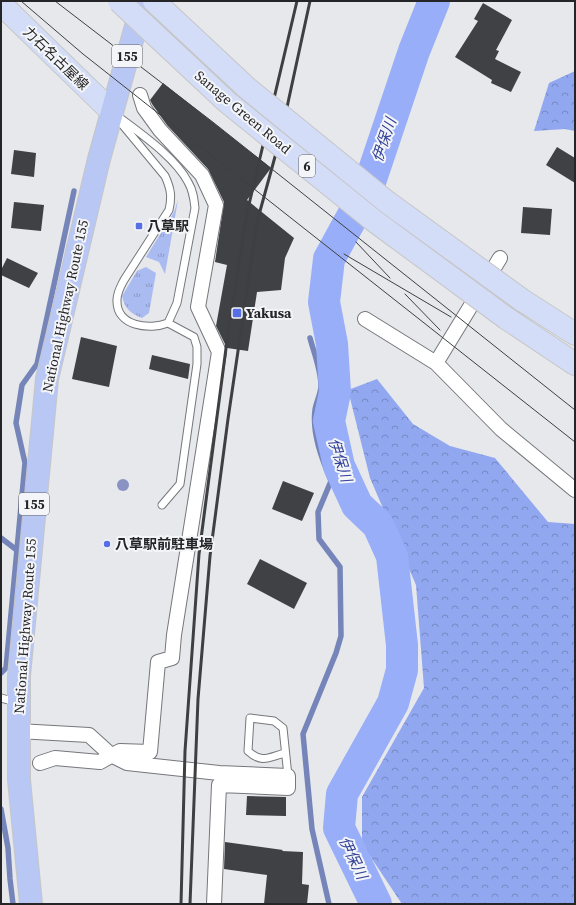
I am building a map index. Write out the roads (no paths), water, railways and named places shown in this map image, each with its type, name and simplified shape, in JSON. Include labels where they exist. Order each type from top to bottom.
[{"type":"highway","name":"National Highway Route 155","points":[[31,904],[19,780],[18,731],[10,700],[19,676],[34,500],[47,379],[111,111],[143,1]]},
{"type":"main road","name":"Sanage Green Road","points":[[120,1],[228,102],[373,220],[506,318],[575,364]]},
{"type":"main road","name":"Sanage Green Road","points":[[154,1],[247,88],[387,202],[522,300],[575,334]]},
{"type":"main road","name":"力石名古屋線","points":[[1,4],[111,111]]},
{"type":"street","points":[[40,764],[55,758],[100,762],[120,751],[150,752],[158,662],[172,658],[175,627],[219,352],[198,307],[216,205],[202,175],[160,130],[144,108],[140,94]]},
{"type":"street","points":[[436,363],[500,258]]},
{"type":"street","points":[[365,319],[436,363],[501,429],[575,490]]},
{"type":"street","points":[[18,731],[89,735],[111,755],[127,763],[158,768],[219,773],[288,776],[288,788],[219,785],[214,904]]},
{"type":"lane","points":[[111,111],[160,151],[181,171],[194,195],[195,208],[177,303],[174,314],[168,323],[159,326],[145,327],[134,324],[125,318],[119,310],[116,302],[118,292],[169,210],[172,199],[170,188],[165,176],[111,111]]},
{"type":"lane","points":[[162,505],[180,484],[197,358],[197,347],[194,337],[168,323]]},
{"type":"lane","points":[[285,753],[268,759],[255,758],[248,752],[250,718],[274,721],[283,728],[288,776]]},
{"type":"waterway","name":"伊保川","points":[[376,904],[339,828],[342,794],[393,703],[402,670],[402,645],[392,556],[378,525],[357,505],[339,466],[329,421],[335,392],[332,344],[324,302],[329,259],[368,188],[414,51],[434,1]]},
{"type":"waterway","points":[[1,673],[6,668],[25,463],[16,423],[22,385],[37,364],[74,191]]},
{"type":"waterway","points":[[310,338],[321,380],[321,389],[314,419],[316,437],[331,481],[318,512],[319,539],[340,567],[341,636],[336,653],[303,734],[312,829],[329,904]]},
{"type":"waterway","points":[[1,538],[18,551]]},
{"type":"waterway","points":[[1,809],[8,848],[13,904]]},
{"type":"tram line","points":[[21,1],[83,54],[575,442]]},
{"type":"tram line","points":[[55,1],[214,123],[575,410]]},
{"type":"tram line","points":[[356,242],[390,278]]},
{"type":"tram line","points":[[344,254],[451,317]]},
{"type":"tram line","points":[[405,294],[440,330]]},
{"type":"railway","points":[[181,904],[185,751],[199,554],[228,333],[247,213],[297,1]]},
{"type":"railway","points":[[190,904],[198,699],[210,556],[228,419],[257,222],[281,135],[310,1]]},
{"type":"place","name":"八草駅","points":[[139,226]]},
{"type":"place","name":"Yakusa","points":[[237,313]]},
{"type":"place","name":"八草駅前駐車場","points":[[107,544]]}]
